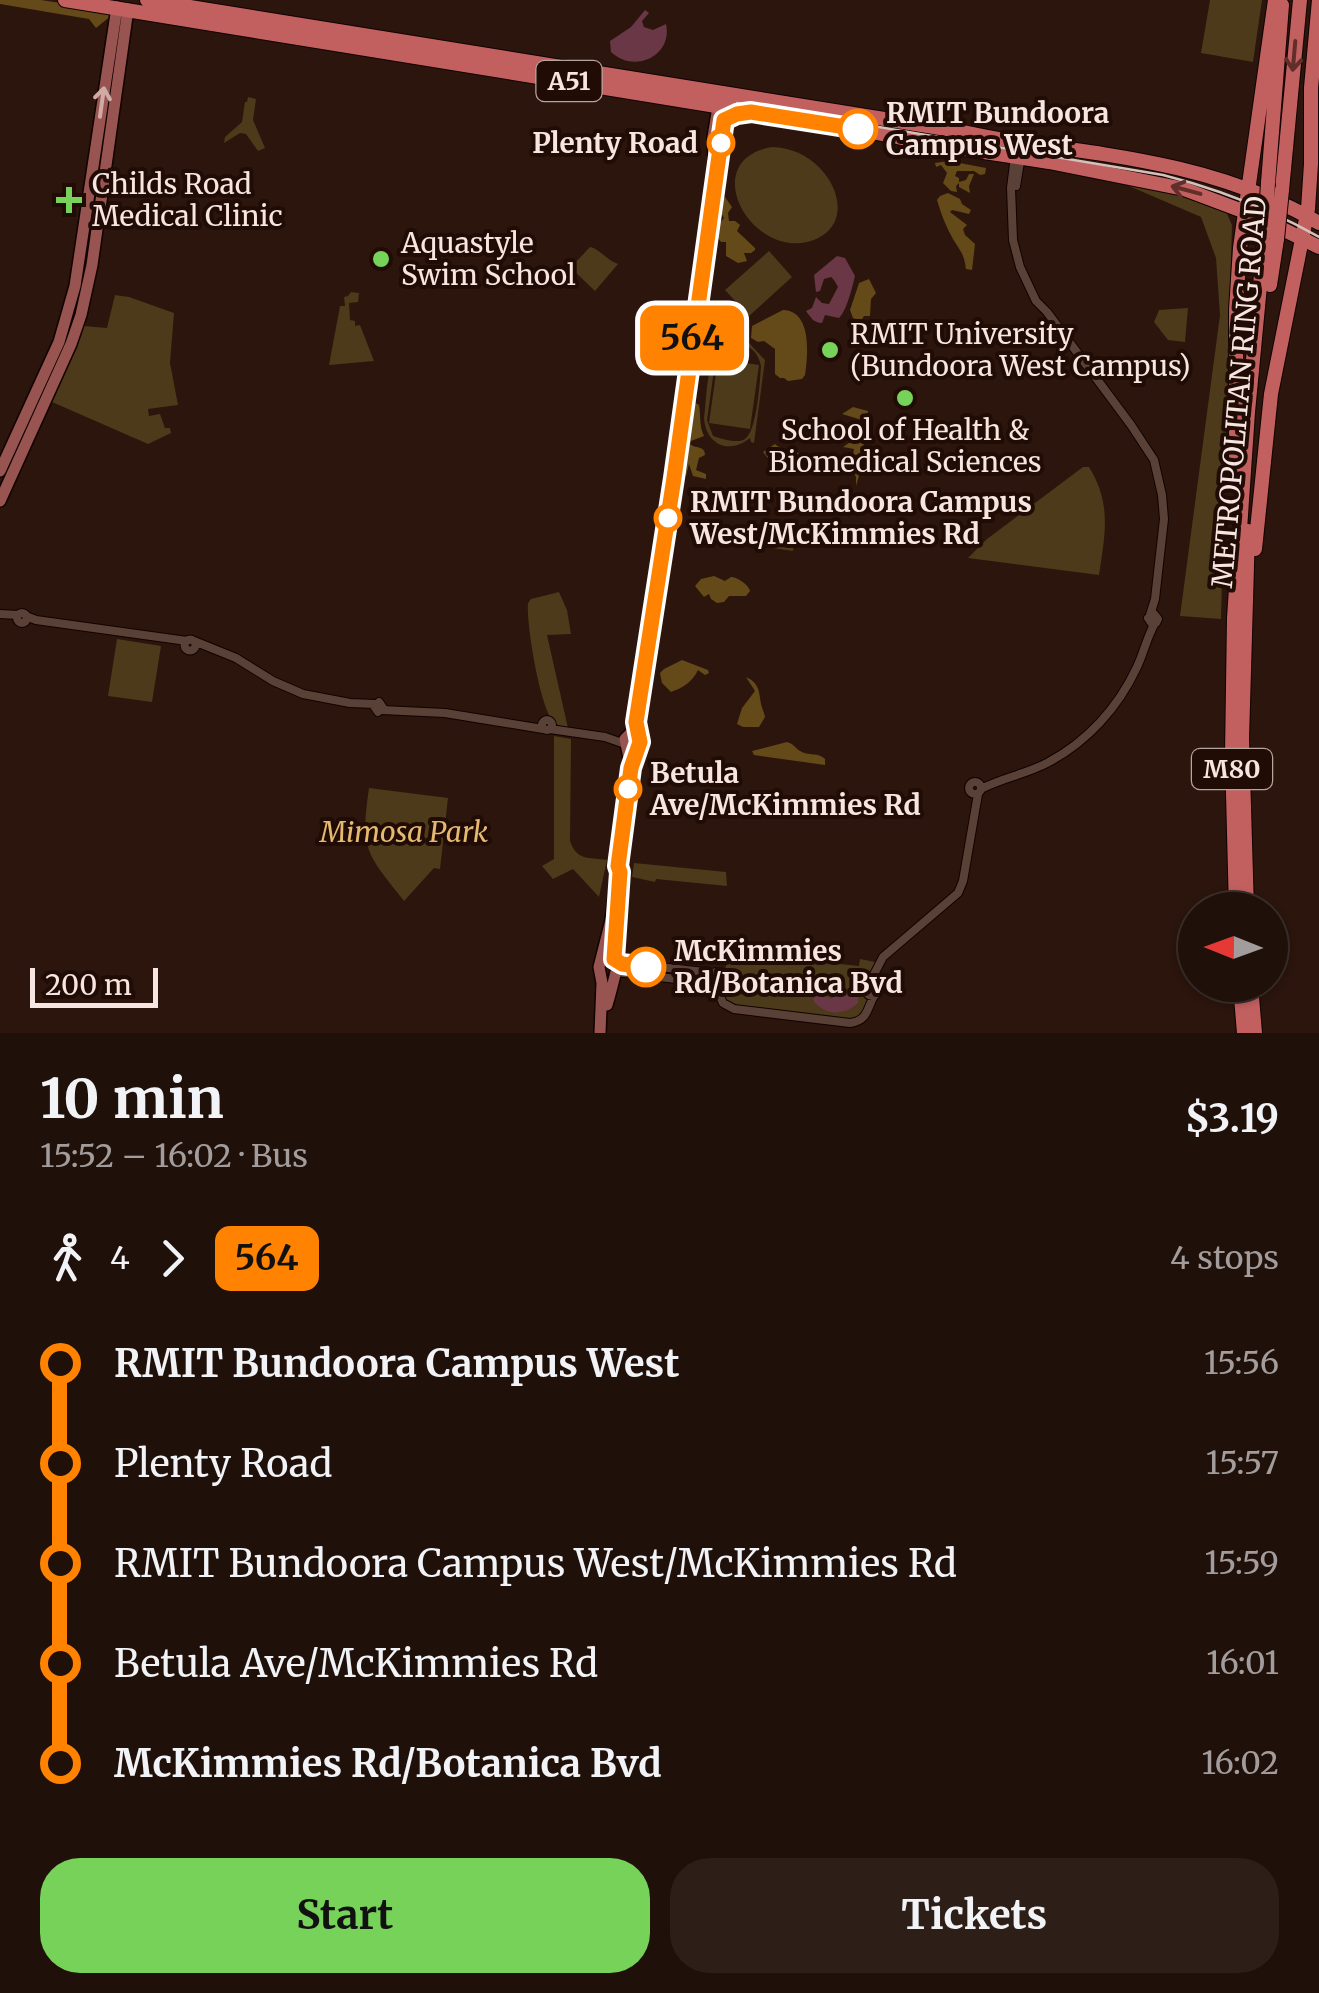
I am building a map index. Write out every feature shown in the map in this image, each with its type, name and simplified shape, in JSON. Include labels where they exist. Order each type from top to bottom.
[{"type":"highway","name":"A51","points":[[65,0],[119,4],[170,16],[720,104]]},
{"type":"highway","name":"A51","points":[[147,0],[720,104]]},
{"type":"highway","points":[[1237,554],[1234,284],[1237,213],[1247,179],[1278,0]]},
{"type":"highway","name":"METROPOLITAN RING ROAD","points":[[1275,186],[1278,0]]},
{"type":"highway","name":"METROPOLITAN RING ROAD","points":[[1246,892],[1237,554],[1275,186],[1300,0]]},
{"type":"highway","points":[[1246,592],[1260,512],[1271,394],[1292,294],[1310,248],[1312,60],[1319,0]]},
{"type":"highway","points":[[720,104],[934,145],[1138,160],[1247,179],[1313,215]]},
{"type":"highway","points":[[720,104],[948,129],[1174,186],[1310,248]]},
{"type":"highway","points":[[934,145],[948,129]]},
{"type":"highway","name":"METROPOLITAN RING ROAD","points":[[1235,892],[1232,805],[1239,623],[1246,592],[1271,236]]},
{"type":"highway","points":[[1241,1002],[1244,1033]]},
{"type":"highway","points":[[1252,1002],[1255,1033]]},
{"type":"main road","points":[[119,4],[127,28]]},
{"type":"main road","points":[[0,502],[81,315],[119,4]]},
{"type":"main road","points":[[87,255],[85,223],[115,47],[135,21],[170,16]]},
{"type":"main road","points":[[716,177],[713,137],[720,104]]},
{"type":"main road","points":[[600,1033],[611,966],[611,920],[631,768],[630,740],[652,616],[659,542],[716,177],[720,104]]},
{"type":"main road","points":[[0,470],[64,328],[87,255],[92,228],[85,223]]},
{"type":"street","points":[[611,966],[715,982],[726,1006],[734,1009],[856,1022],[865,1017],[877,965],[958,893],[977,790],[1041,766],[1071,748],[1093,730],[1126,688],[1153,619],[1164,520],[1162,495],[1154,460],[1036,302],[1017,258],[1012,200],[1019,150]]},
{"type":"street","points":[[19,617],[211,648],[273,681],[316,697],[630,740]]},
{"type":"green space","points":[[1210,0],[1262,0],[1253,62],[1201,53]]},
{"type":"green space","points":[[248,97],[256,99],[253,120],[265,148],[258,151],[246,134],[240,133],[224,143],[225,137],[242,122]]},
{"type":"green space","points":[[772,147],[811,160],[825,174],[838,206],[835,221],[825,234],[807,242],[786,242],[766,234],[750,221],[735,186],[738,169],[750,155]]},
{"type":"green space","points":[[1122,183],[1163,188],[1224,207],[1232,225],[1221,619],[1180,616],[1220,315],[1216,258],[1201,217]]},
{"type":"green space","points":[[590,247],[618,264],[595,291],[573,270]]},
{"type":"green space","points":[[769,251],[792,277],[749,316],[725,290]]},
{"type":"green space","points":[[351,292],[359,293],[358,302],[349,303],[350,320],[355,321],[355,326],[360,325],[374,361],[329,365],[340,306],[345,306],[344,297]]},
{"type":"green space","points":[[115,295],[174,313],[170,363],[178,405],[148,409],[149,416],[160,414],[171,433],[148,444],[52,402],[84,326],[107,328]]},
{"type":"green space","points":[[1188,308],[1185,342],[1168,340],[1154,322],[1159,310]]},
{"type":"green space","points":[[732,341],[749,343],[765,360],[754,443],[750,438],[734,446],[720,444],[709,435],[706,427],[709,374],[723,347]],"holes":[[[740,344],[755,352],[761,366],[752,426],[745,439],[734,441],[713,436],[707,420],[715,363],[723,349]]]},
{"type":"green space","points":[[718,359],[759,365],[750,429],[709,423]]},
{"type":"green space","points":[[1083,467],[1089,467],[1104,507],[1099,575],[968,558],[987,539]]},
{"type":"green space","points":[[761,525],[796,530],[793,551],[758,546]]},
{"type":"green space","points":[[559,592],[571,634],[547,635],[568,728],[553,721],[543,700],[528,614],[531,599]]},
{"type":"green space","points":[[117,639],[161,646],[152,702],[108,696]]},
{"type":"green space","points":[[554,736],[571,739],[570,841],[580,855],[607,860],[599,897],[573,869],[553,879],[542,866],[554,859]]},
{"type":"green space","name":"Mimosa Park","points":[[369,788],[448,798],[440,869],[434,868],[404,901],[369,850],[365,825]]},
{"type":"green space","points":[[634,863],[726,872],[727,886],[632,877]]},
{"type":"green space","points":[[734,951],[859,966],[860,959],[875,962],[865,990],[868,1002],[860,1018],[849,1020],[728,1004],[722,993],[727,961]]},
{"type":"shaded area","points":[[0,0],[41,0],[112,11],[112,15],[96,28],[89,19],[0,4]]},
{"type":"shaded area","points":[[645,10],[649,13],[642,21],[644,27],[653,30],[666,24],[664,45],[658,53],[640,61],[620,58],[611,52],[610,41],[631,27]]},
{"type":"shaded area","points":[[949,161],[986,168],[985,174],[980,175],[957,171],[959,182],[974,174],[970,193],[959,183],[957,192],[943,183],[947,173],[935,163]]},
{"type":"shaded area","points":[[948,193],[971,210],[969,214],[950,212],[967,225],[963,229],[965,235],[975,244],[972,270],[966,269],[937,200]]},
{"type":"shaded area","points":[[725,197],[732,207],[729,221],[740,225],[737,231],[755,248],[744,253],[747,261],[738,263],[726,256],[726,242],[718,238],[718,225],[724,218],[719,210]]},
{"type":"shaded area","points":[[837,256],[845,258],[855,276],[851,292],[839,318],[825,315],[822,323],[817,322],[806,311],[812,308],[816,297],[829,304],[838,287],[831,277],[824,279],[816,292],[814,275]]},
{"type":"shaded area","points":[[869,279],[876,293],[871,299],[870,316],[861,321],[853,318],[850,310],[859,283]]},
{"type":"shaded area","points":[[783,310],[799,318],[806,335],[802,379],[788,381],[775,374],[775,349],[751,338],[752,326]]},
{"type":"shaded area","points":[[694,402],[699,405],[704,436],[690,444],[705,452],[696,470],[706,474],[706,479],[693,476],[689,464],[686,476],[681,476]]},
{"type":"shaded area","points":[[853,407],[868,411],[856,486],[852,468],[831,469],[821,462],[822,453],[836,454],[844,462],[853,455],[854,449],[843,447],[859,436],[862,420],[842,414]]},
{"type":"shaded area","points":[[775,444],[809,456],[818,465],[814,468],[799,462],[777,464],[763,452]]},
{"type":"shaded area","points":[[714,576],[725,581],[736,578],[750,591],[746,596],[729,596],[717,603],[709,594],[704,597],[695,586],[701,579]]},
{"type":"shaded area","points":[[682,660],[709,673],[698,670],[687,684],[671,692],[662,683],[660,673]]},
{"type":"shaded area","points":[[746,677],[759,691],[765,717],[759,727],[737,724],[742,708],[755,691]]},
{"type":"shaded area","points":[[787,742],[802,752],[822,757],[825,765],[754,755],[752,751]]},
{"type":"shaded area","points":[[817,990],[831,999],[853,993],[858,1003],[847,1010],[828,1011],[813,1000]]},
{"type":"tram line","points":[[737,103],[1163,175],[1243,201],[1319,237]]},
{"type":"bus line","name":"564","points":[[646,967],[614,959],[618,866],[631,768],[640,742],[636,722],[724,120],[751,112],[858,129]]},
{"type":"place","name":"RMIT Bundoora Campus West","points":[[858,129]]},
{"type":"place","name":"Plenty Road","points":[[721,143]]},
{"type":"place","name":"Childs Road Medical Clinic","points":[[69,200]]},
{"type":"place","name":"Aquastyle Swim School","points":[[381,259]]},
{"type":"place","name":"RMIT University (Bundoora West Campus)","points":[[830,350]]},
{"type":"place","name":"School of Health & Biomedical Sciences","points":[[905,398]]},
{"type":"place","name":"RMIT Bundoora Campus West/McKimmies Rd","points":[[668,518]]},
{"type":"place","name":"Betula Ave/McKimmies Rd","points":[[628,789]]},
{"type":"place","name":"McKimmies Rd/Botanica Bvd","points":[[646,967]]}]
